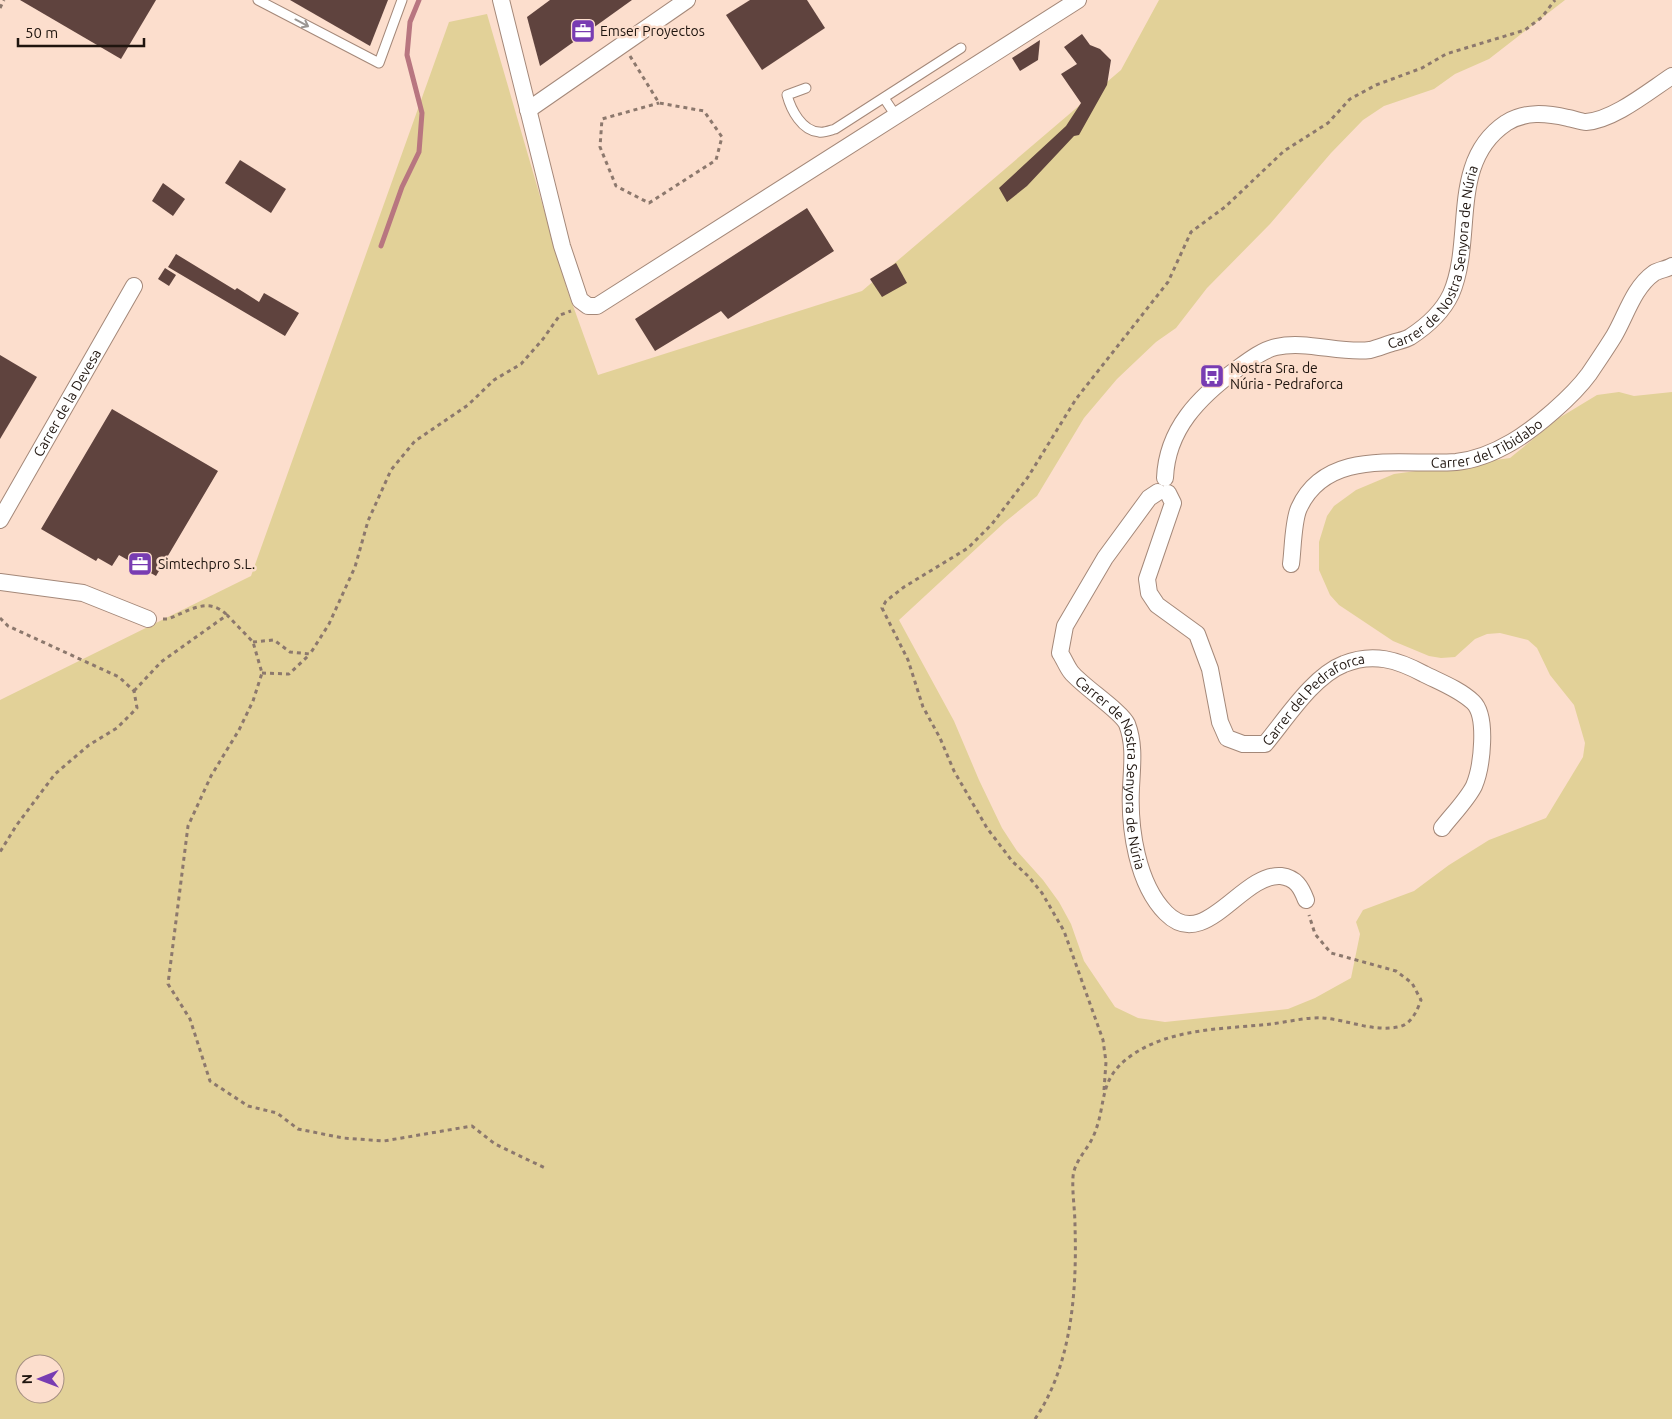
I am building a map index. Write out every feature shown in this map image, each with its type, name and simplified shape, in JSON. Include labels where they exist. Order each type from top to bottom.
[{"type":"street","points":[[501,0],[562,246],[580,300],[588,306],[597,306],[1078,0]]},
{"type":"street","points":[[528,110],[686,0]]},
{"type":"street","name":"Carrer de Nostra Senyora de Núria","points":[[1306,900],[1301,887],[1290,877],[1273,876],[1254,883],[1212,918],[1192,924],[1173,920],[1160,908],[1141,871],[1132,829],[1131,789],[1134,757],[1126,723],[1072,673],[1060,653],[1065,626],[1105,558],[1149,498],[1164,488],[1170,449],[1191,410],[1200,398],[1250,360],[1275,347],[1299,345],[1369,350],[1408,338],[1435,318],[1450,294],[1457,274],[1468,179],[1477,157],[1491,135],[1507,123],[1527,114],[1555,115],[1586,122],[1608,117],[1672,76]]},
{"type":"street","name":"Carrer del Tibidabo","points":[[1291,564],[1299,509],[1313,487],[1328,475],[1341,468],[1365,464],[1457,462],[1483,456],[1513,441],[1544,420],[1587,376],[1614,336],[1636,293],[1654,273],[1672,266]]},
{"type":"street","name":"Carrer de la Devesa","points":[[0,520],[134,286]]},
{"type":"street","name":"Carrer del Pedraforca","points":[[1164,488],[1173,502],[1147,579],[1149,593],[1157,605],[1197,634],[1210,669],[1220,722],[1228,738],[1243,744],[1265,744],[1304,697],[1329,672],[1344,664],[1365,658],[1386,658],[1404,664],[1459,692],[1474,703],[1481,713],[1482,747],[1474,786],[1442,828]]},
{"type":"street","points":[[0,582],[83,593],[148,619]]},
{"type":"lane","points":[[258,0],[379,63],[402,0]]},
{"type":"lane","points":[[806,88],[787,95],[790,108],[804,126],[819,132],[835,129],[961,48]]},
{"type":"lane","points":[[884,98],[896,116]]},
{"type":"path","points":[[0,8],[4,0]]},
{"type":"path","points":[[1035,1419],[1048,1399],[1060,1362],[1073,1304],[1076,1227],[1073,1176],[1082,1153],[1093,1136],[1104,1090],[1106,1062],[1103,1040],[1064,931],[1042,893],[1028,876],[1012,862],[987,828],[954,772],[940,738],[923,707],[908,660],[894,636],[882,608],[886,601],[904,588],[968,548],[992,524],[1036,464],[1076,399],[1168,282],[1178,256],[1191,232],[1225,207],[1284,151],[1328,123],[1350,99],[1376,85],[1422,68],[1446,54],[1525,30],[1542,17],[1555,0]]},
{"type":"path","points":[[624,44],[630,58],[659,103],[704,111],[722,137],[716,160],[649,203],[616,186],[600,147],[602,119],[659,103]]},
{"type":"path","points":[[262,673],[289,674],[310,654],[329,624],[355,568],[368,522],[384,483],[400,458],[427,431],[468,405],[494,380],[521,364],[543,339],[560,315],[588,306]]},
{"type":"path","points":[[148,619],[168,619],[203,604],[220,608],[253,642],[262,673],[246,715],[211,776],[188,826],[168,984],[190,1019],[210,1081],[248,1106],[277,1113],[298,1129],[343,1138],[384,1141],[472,1126],[495,1144],[545,1168]]},
{"type":"path","points":[[134,691],[161,662],[227,615]]},
{"type":"path","points":[[0,618],[8,626],[119,677],[134,691],[137,708],[118,728],[90,745],[55,774],[16,826],[0,852]]},
{"type":"path","points":[[253,642],[274,640],[290,652],[310,654]]},
{"type":"path","points":[[1104,1090],[1114,1069],[1132,1055],[1154,1042],[1192,1032],[1323,1018],[1370,1027],[1400,1027],[1414,1017],[1421,1000],[1412,984],[1396,972],[1331,953],[1315,934],[1306,900]]},
{"type":"shaded area","points":[[1159,0],[1565,0],[1489,59],[1455,74],[1434,89],[1384,106],[1363,120],[1331,153],[1270,224],[1207,288],[1176,328],[1156,342],[1117,379],[1084,418],[1037,496],[1005,522],[899,620],[954,721],[1002,828],[1017,851],[1043,880],[1059,902],[1071,924],[1084,961],[1115,1007],[1138,1018],[1165,1022],[1288,1009],[1315,998],[1351,978],[1360,934],[1356,922],[1363,910],[1414,891],[1449,865],[1489,840],[1546,818],[1583,757],[1585,743],[1574,705],[1550,675],[1537,648],[1528,640],[1500,633],[1487,634],[1475,639],[1455,657],[1441,658],[1429,656],[1393,641],[1339,605],[1330,595],[1319,570],[1319,542],[1327,516],[1334,506],[1356,490],[1394,474],[1510,458],[1559,418],[1597,395],[1619,392],[1634,396],[1672,392],[1672,1419],[0,1419],[0,700],[251,576],[449,22],[487,14],[567,289],[598,375],[862,291],[1121,70]]},
{"type":"building","points":[[20,0],[156,0],[121,59]]},
{"type":"building","points":[[290,0],[388,0],[370,46]]},
{"type":"building","points":[[550,0],[632,0],[540,66],[527,17]]},
{"type":"building","points":[[750,0],[807,0],[825,28],[762,70],[726,15]]},
{"type":"building","points":[[1082,34],[1090,45],[1100,49],[1111,60],[1107,85],[1079,135],[1074,136],[1027,186],[1007,202],[999,188],[1066,126],[1081,103],[1061,74],[1077,64],[1064,47]]},
{"type":"building","points":[[1040,40],[1038,60],[1020,71],[1012,58]]},
{"type":"building","points":[[240,160],[286,189],[271,213],[225,183]]},
{"type":"building","points":[[163,183],[185,199],[173,216],[152,201]]},
{"type":"building","points":[[807,208],[834,251],[728,319],[721,311],[655,351],[635,319]]},
{"type":"building","points":[[176,254],[235,290],[237,288],[259,302],[264,293],[299,313],[285,336],[168,267]]},
{"type":"building","points":[[896,263],[907,283],[882,297],[870,279]]},
{"type":"building","points":[[165,268],[176,275],[169,286],[158,279]]},
{"type":"building","points":[[0,355],[37,377],[0,439]]},
{"type":"building","points":[[112,409],[218,471],[156,576],[119,555],[112,566],[98,558],[96,561],[41,529]]},
{"type":"waterway","points":[[381,246],[402,187],[419,152],[422,113],[407,55],[410,22],[419,0]]},
{"type":"place","name":"Emser Proyectos","points":[[583,31]]},
{"type":"place","name":"Nostra Sra. de Núria - Pedraforca","points":[[1212,376]]},
{"type":"place","name":"Simtechpro S.L.","points":[[140,564]]}]
